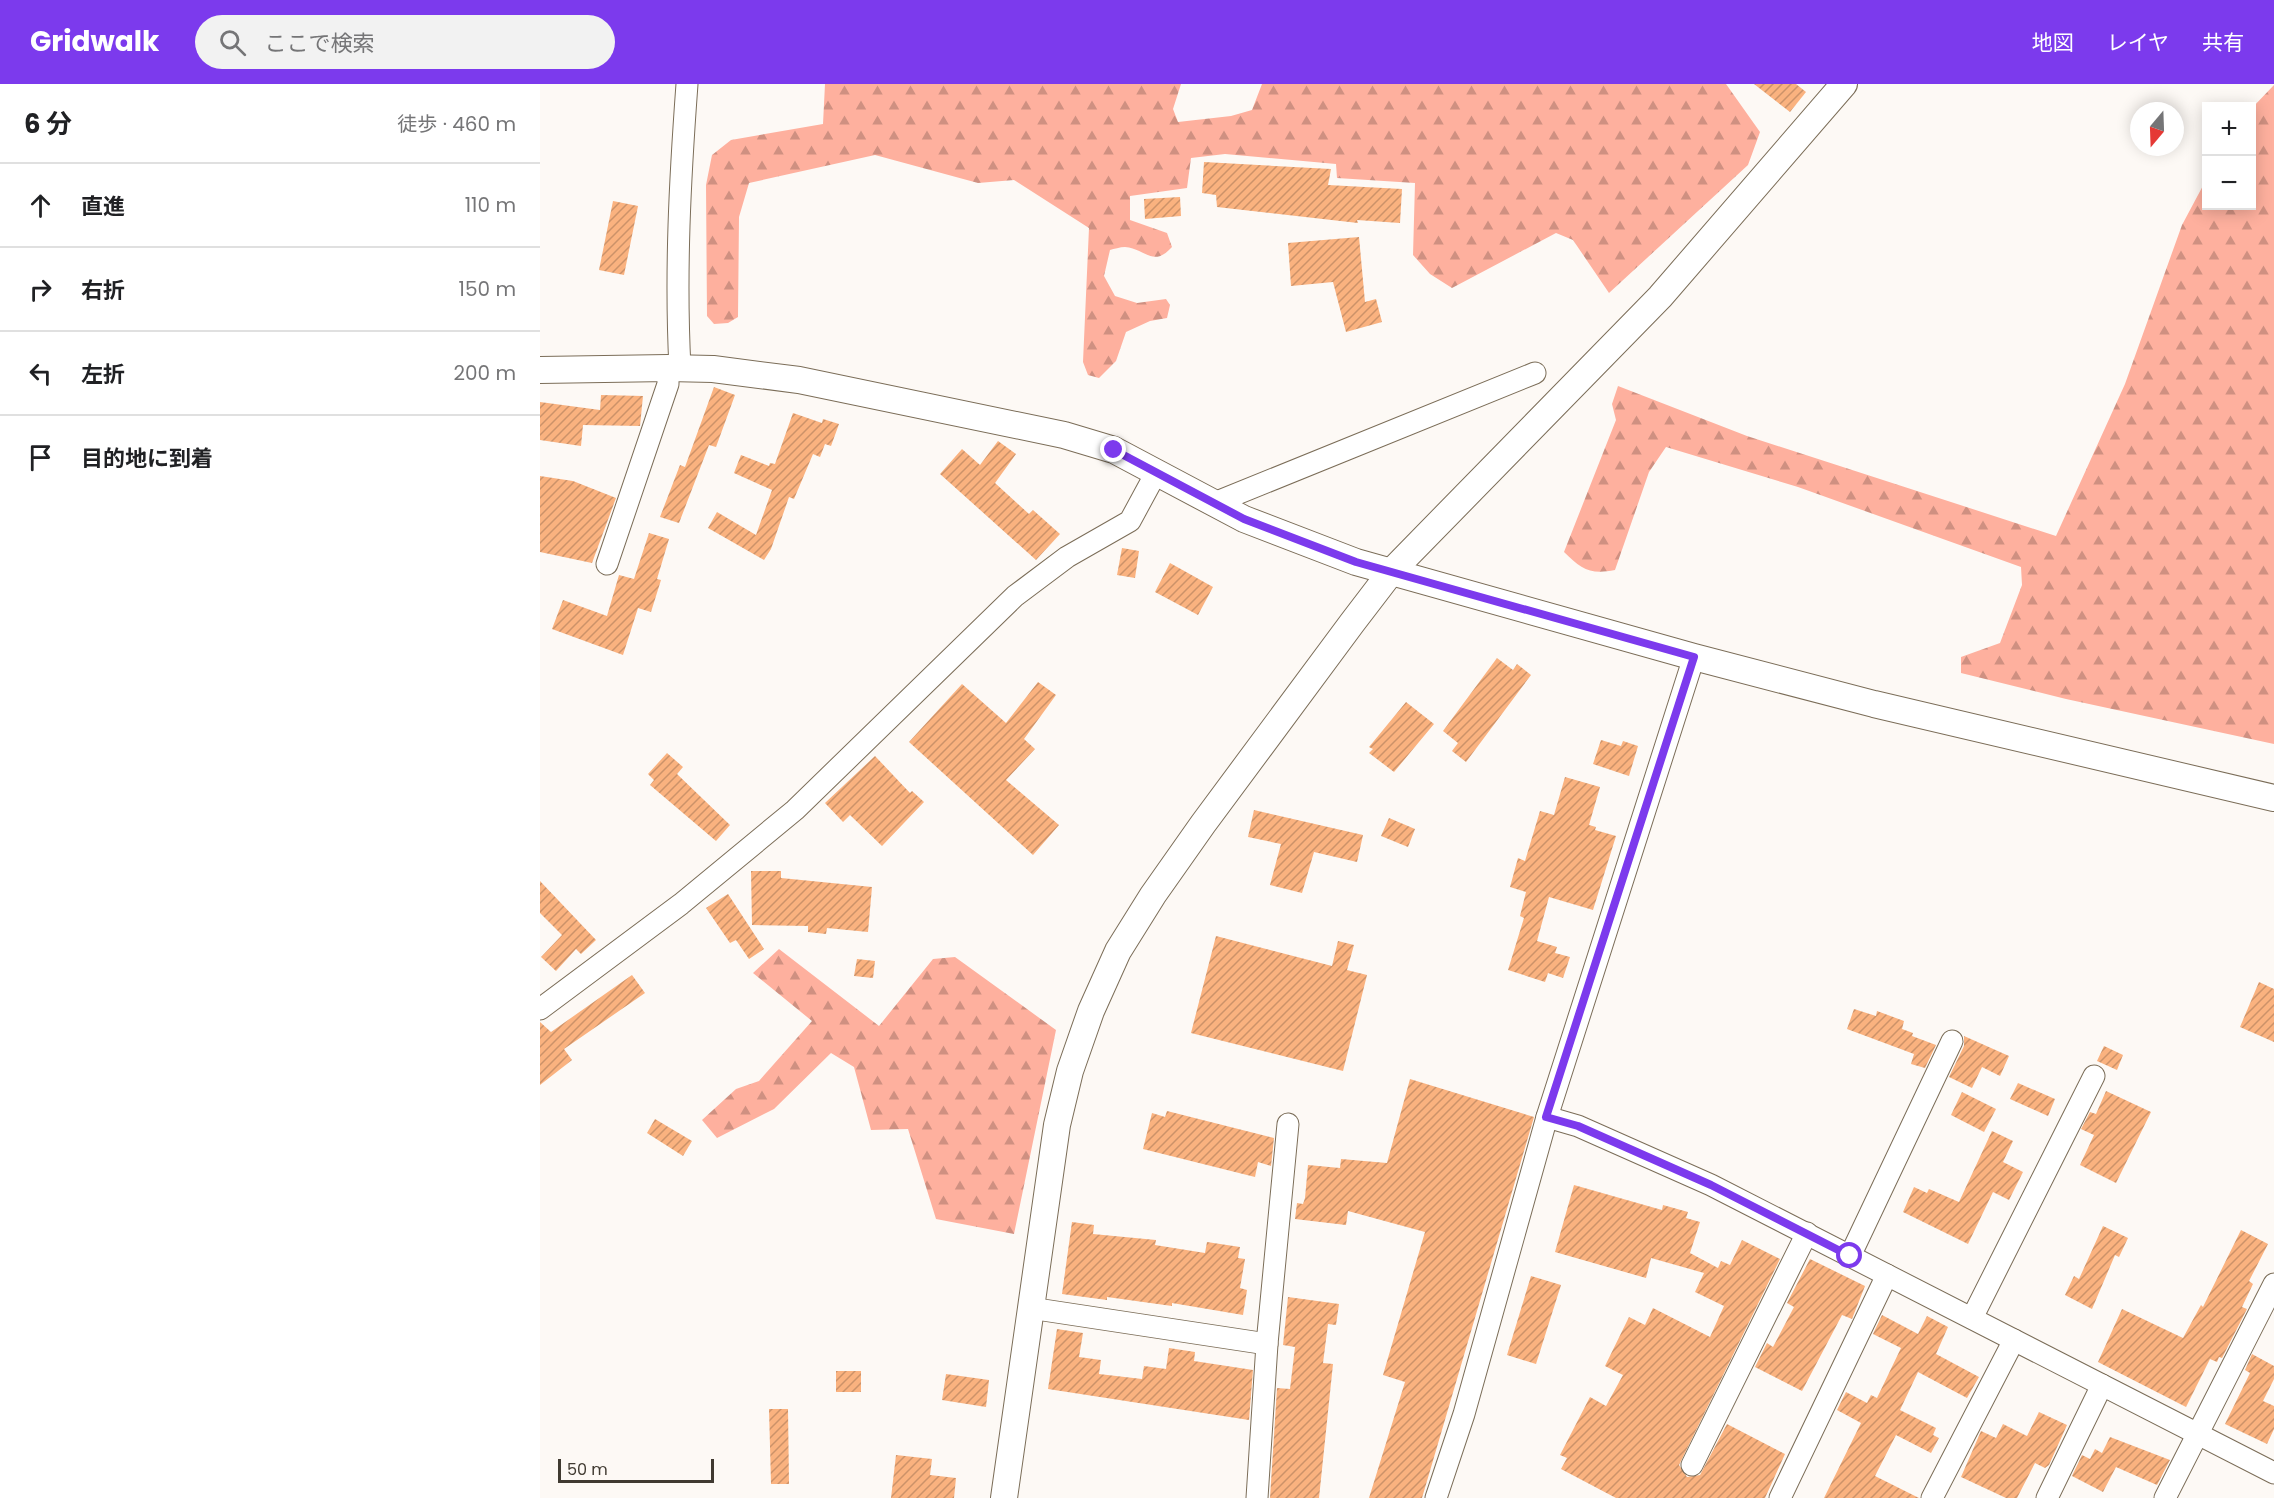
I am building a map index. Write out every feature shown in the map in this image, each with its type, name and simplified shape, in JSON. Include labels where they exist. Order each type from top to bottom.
[{"type":"street","points":[[607,564],[674,368],[679,183],[687,84]]},
{"type":"street","points":[[1004,1498],[1057,1125],[1070,1071],[1091,1011],[1119,951],[1153,894],[1203,824],[1391,572],[1660,297],[1844,84]]},
{"type":"street","points":[[540,370],[713,369],[799,380],[1000,420],[1114,450],[1212,504],[1281,535],[1391,572],[1694,657],[1884,707],[2274,798]]},
{"type":"street","points":[[1212,504],[1535,373]]},
{"type":"street","points":[[540,1009],[681,904],[795,810],[1015,597],[1067,556],[1130,521],[1156,473]]},
{"type":"street","points":[[1436,1498],[1467,1402],[1546,1117],[1694,657]]},
{"type":"street","points":[[1850,1256],[1952,1041]]},
{"type":"street","points":[[1972,1318],[2094,1076]]},
{"type":"street","points":[[1546,1117],[1578,1126],[1711,1185],[2274,1473]]},
{"type":"street","points":[[1257,1498],[1267,1344],[1288,1124]]},
{"type":"street","points":[[1692,1465],[1807,1233]]},
{"type":"street","points":[[1780,1498],[1887,1275]]},
{"type":"street","points":[[2165,1498],[2274,1284]]},
{"type":"street","points":[[1030,1308],[1267,1344]]},
{"type":"street","points":[[1932,1498],[2014,1340]]},
{"type":"street","points":[[2047,1498],[2102,1385]]},
{"type":"green space","points":[[825,84],[1181,84],[1173,109],[1178,122],[1231,116],[1252,110],[1262,84],[1726,84],[1760,132],[1748,165],[1609,293],[1573,240],[1556,233],[1452,288],[1430,274],[1413,255],[1415,183],[1337,178],[1336,164],[1225,154],[1191,158],[1187,188],[1130,196],[1130,220],[1167,233],[1172,247],[1160,256],[1154,257],[1132,248],[1110,250],[1104,276],[1115,296],[1137,303],[1166,299],[1170,305],[1167,318],[1150,321],[1126,332],[1116,361],[1099,378],[1088,375],[1083,362],[1089,228],[1014,180],[978,183],[875,155],[749,183],[739,217],[738,317],[728,323],[714,324],[707,316],[706,185],[712,155],[731,140],[823,124]]},
{"type":"green space","points":[[2274,85],[2274,744],[2066,699],[1961,673],[1961,657],[2000,643],[2022,585],[2021,567],[1798,487],[1666,447],[1649,472],[1615,570],[1599,572],[1586,569],[1564,552],[1616,420],[1612,404],[1618,386],[1747,436],[2056,536],[2125,384],[2182,225],[2202,188],[2202,210],[2256,210],[2256,104]]},
{"type":"green space","points":[[779,949],[879,1026],[933,959],[955,957],[1056,1030],[1014,1234],[936,1219],[908,1129],[871,1130],[854,1067],[831,1053],[774,1109],[717,1138],[702,1120],[736,1089],[759,1081],[812,1021],[753,973]]},
{"type":"building","points":[[1754,84],[1796,84],[1806,92],[1790,112]]},
{"type":"building","points":[[1204,162],[1331,169],[1328,185],[1402,189],[1400,223],[1357,220],[1358,223],[1217,207],[1216,195],[1202,193]]},
{"type":"building","points":[[1180,197],[1181,216],[1145,219],[1144,199]]},
{"type":"building","points":[[613,201],[638,206],[624,275],[599,270]]},
{"type":"building","points":[[1359,237],[1365,302],[1376,299],[1382,322],[1346,332],[1333,282],[1291,286],[1288,243]]},
{"type":"building","points":[[714,387],[735,395],[716,447],[709,445],[679,523],[660,517],[680,465],[685,467]]},
{"type":"building","points":[[601,395],[643,396],[640,426],[583,425],[581,446],[540,440],[540,402],[600,410]]},
{"type":"building","points":[[793,413],[822,423],[823,419],[839,424],[831,446],[825,444],[820,457],[813,454],[794,499],[789,497],[771,549],[764,560],[708,528],[717,512],[756,535],[772,490],[734,473],[741,455],[769,466],[770,463],[775,464]]},
{"type":"building","points":[[998,441],[1016,454],[995,483],[1029,514],[1033,510],[1060,534],[1036,560],[940,474],[962,449],[980,465]]},
{"type":"building","points":[[540,476],[573,481],[616,498],[592,563],[540,552]]},
{"type":"building","points":[[649,533],[669,539],[657,579],[661,580],[651,612],[638,608],[623,655],[552,629],[563,600],[607,616],[619,575],[634,579]]},
{"type":"building","points":[[1122,548],[1139,551],[1135,578],[1117,575]]},
{"type":"building","points":[[1170,563],[1213,587],[1198,615],[1155,592]]},
{"type":"building","points":[[1497,658],[1513,670],[1517,664],[1531,675],[1466,762],[1452,751],[1458,743],[1443,731]]},
{"type":"building","points":[[1038,682],[1056,695],[1024,739],[1035,749],[1006,780],[1059,825],[1033,855],[909,742],[962,684],[1006,723]]},
{"type":"building","points":[[1406,702],[1434,724],[1394,772],[1369,753],[1373,749],[1369,747]]},
{"type":"building","points":[[1601,740],[1621,746],[1623,741],[1638,746],[1629,776],[1593,764]]},
{"type":"building","points":[[667,753],[683,767],[677,774],[730,825],[716,841],[650,785],[654,780],[648,774]]},
{"type":"building","points":[[875,756],[910,793],[912,791],[924,802],[882,846],[850,815],[843,822],[825,803]]},
{"type":"building","points":[[1565,777],[1600,787],[1589,825],[1596,827],[1595,830],[1616,836],[1593,910],[1549,897],[1537,941],[1557,947],[1555,953],[1570,957],[1563,978],[1548,973],[1545,982],[1508,970],[1524,918],[1520,916],[1526,892],[1510,887],[1518,858],[1525,861],[1540,811],[1554,815]]},
{"type":"building","points":[[1254,810],[1363,835],[1357,862],[1314,852],[1302,893],[1270,885],[1281,844],[1248,837]]},
{"type":"building","points":[[1389,818],[1415,829],[1408,847],[1381,836]]},
{"type":"building","points":[[751,871],[781,871],[781,878],[872,887],[868,932],[827,928],[826,934],[808,932],[808,926],[752,925]]},
{"type":"building","points":[[540,881],[596,940],[581,954],[576,949],[556,971],[541,957],[562,935],[540,913]]},
{"type":"building","points":[[728,894],[764,949],[749,959],[736,940],[730,943],[706,908]]},
{"type":"building","points":[[1216,936],[1332,966],[1338,941],[1354,945],[1347,970],[1367,975],[1343,1071],[1191,1033]]},
{"type":"building","points":[[857,959],[875,961],[873,978],[854,976]]},
{"type":"building","points":[[632,975],[645,993],[564,1049],[572,1060],[540,1085],[540,1022],[551,1032]]},
{"type":"building","points":[[2259,982],[2274,989],[2274,1042],[2240,1027]]},
{"type":"building","points":[[1854,1009],[1876,1016],[1877,1011],[1904,1021],[1902,1029],[1913,1033],[1912,1036],[1936,1045],[1925,1068],[1911,1064],[1914,1054],[1847,1029]]},
{"type":"building","points":[[1964,1036],[2009,1056],[2000,1076],[1982,1067],[1972,1088],[1949,1077],[1964,1046]]},
{"type":"building","points":[[2104,1046],[2123,1055],[2117,1070],[2097,1061]]},
{"type":"building","points":[[1410,1079],[1534,1117],[1422,1498],[1369,1498],[1405,1382],[1383,1375],[1425,1232],[1348,1211],[1346,1225],[1295,1219],[1297,1203],[1303,1204],[1305,1198],[1308,1165],[1340,1168],[1341,1159],[1387,1163]]},
{"type":"building","points":[[2018,1083],[2055,1099],[2048,1116],[2010,1099]]},
{"type":"building","points":[[2106,1091],[2151,1112],[2116,1183],[2080,1165],[2094,1135],[2081,1129],[2090,1112],[2096,1114]]},
{"type":"building","points":[[1962,1092],[1996,1109],[1984,1132],[1951,1115]]},
{"type":"building","points":[[1167,1111],[1274,1138],[1271,1166],[1258,1162],[1255,1177],[1143,1149],[1152,1113],[1165,1117]]},
{"type":"building","points":[[655,1119],[692,1141],[683,1156],[647,1133]]},
{"type":"building","points":[[1992,1131],[2013,1141],[2003,1162],[2023,1172],[2009,1200],[1993,1192],[1968,1244],[1903,1212],[1914,1187],[1927,1193],[1929,1189],[1959,1202]]},
{"type":"building","points":[[1574,1185],[1662,1210],[1663,1205],[1688,1212],[1686,1218],[1700,1222],[1690,1253],[1718,1268],[1721,1261],[1730,1265],[1742,1240],[1780,1259],[1679,1465],[1687,1477],[1700,1475],[1727,1424],[1785,1454],[1765,1498],[1616,1498],[1561,1469],[1567,1458],[1560,1455],[1590,1397],[1606,1406],[1623,1375],[1605,1366],[1629,1317],[1645,1325],[1653,1308],[1710,1337],[1724,1306],[1695,1292],[1704,1273],[1651,1258],[1646,1278],[1555,1252]]},
{"type":"building","points":[[1072,1222],[1094,1225],[1093,1234],[1156,1240],[1155,1245],[1205,1253],[1207,1242],[1240,1247],[1238,1258],[1245,1259],[1240,1288],[1247,1290],[1243,1315],[1172,1303],[1172,1306],[1107,1297],[1107,1300],[1062,1294]]},
{"type":"building","points":[[2103,1226],[2128,1238],[2119,1257],[2115,1255],[2092,1309],[2065,1295],[2074,1276],[2079,1279]]},
{"type":"building","points":[[2241,1230],[2268,1244],[2249,1281],[2253,1284],[2242,1307],[2247,1309],[2222,1358],[2219,1357],[2217,1362],[2210,1359],[2186,1407],[2098,1362],[2122,1309],[2183,1338],[2201,1305],[2203,1307]]},
{"type":"building","points":[[1810,1259],[1865,1286],[1852,1319],[1842,1315],[1802,1391],[1755,1367],[1767,1343],[1773,1347],[1794,1307],[1787,1303]]},
{"type":"building","points":[[1531,1276],[1561,1285],[1536,1364],[1507,1355]]},
{"type":"building","points":[[1288,1297],[1339,1304],[1336,1325],[1328,1324],[1323,1363],[1333,1364],[1319,1498],[1270,1498],[1277,1388],[1290,1389],[1295,1347],[1283,1345]]},
{"type":"building","points":[[1882,1315],[1918,1334],[1927,1316],[1948,1327],[1936,1354],[1979,1377],[1967,1398],[1918,1372],[1900,1410],[1936,1428],[1933,1435],[1939,1438],[1931,1453],[1896,1435],[1875,1476],[1919,1498],[1824,1498],[1861,1423],[1837,1410],[1846,1392],[1867,1403],[1871,1395],[1877,1398],[1901,1348],[1873,1334]]},
{"type":"building","points":[[1057,1329],[1083,1333],[1079,1357],[1101,1360],[1099,1374],[1142,1379],[1144,1366],[1166,1369],[1169,1348],[1195,1352],[1194,1361],[1253,1370],[1249,1420],[1048,1389]]},
{"type":"building","points":[[2252,1354],[2274,1366],[2274,1379],[2263,1401],[2274,1406],[2274,1429],[2267,1444],[2225,1424],[2250,1373],[2245,1370]]},
{"type":"building","points":[[836,1371],[861,1371],[861,1392],[836,1392]]},
{"type":"building","points":[[946,1374],[989,1380],[986,1407],[942,1400]]},
{"type":"building","points":[[769,1409],[788,1409],[789,1484],[771,1484]]},
{"type":"building","points":[[2039,1412],[2067,1425],[2049,1465],[2045,1468],[2035,1463],[2017,1498],[2006,1498],[1961,1477],[1981,1431],[1996,1438],[2003,1424],[2027,1436]]},
{"type":"building","points":[[2110,1437],[2170,1460],[2157,1485],[2116,1467],[2103,1492],[2072,1476],[2082,1455],[2090,1459],[2095,1449],[2102,1453]]},
{"type":"building","points":[[896,1455],[932,1459],[930,1475],[956,1478],[954,1498],[891,1498]]},
{"type":"route","points":[[1114,450],[1244,519],[1356,562],[1694,657],[1546,1117],[1578,1126],[1711,1185],[1850,1256]]}]
